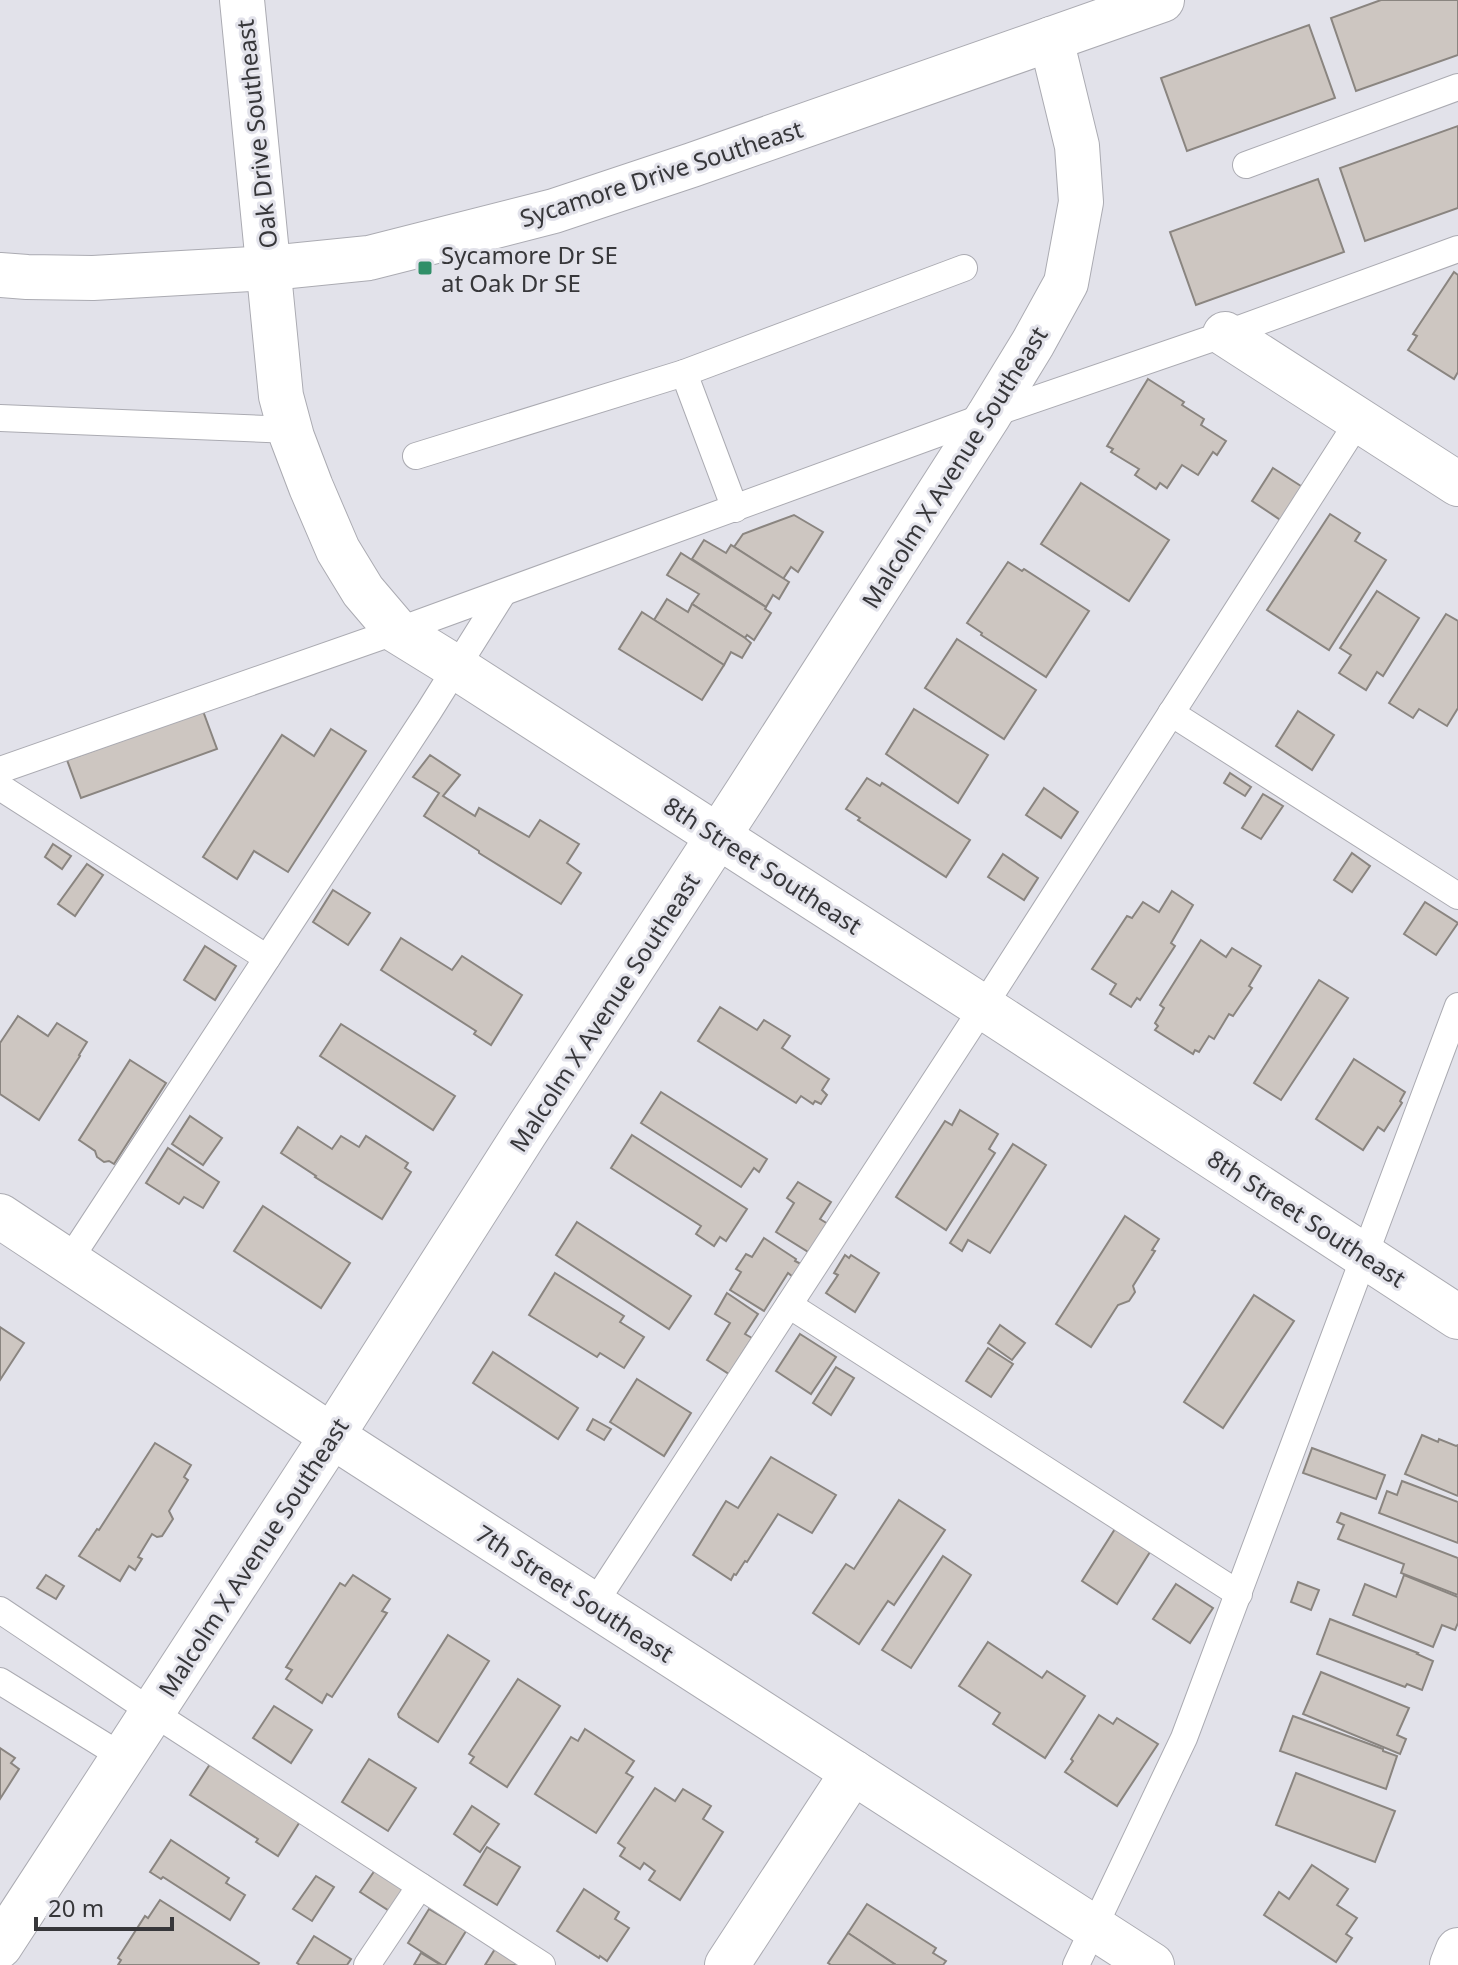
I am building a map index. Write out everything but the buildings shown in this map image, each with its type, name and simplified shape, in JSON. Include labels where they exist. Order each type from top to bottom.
[{"type":"street","name":"Oak Drive Southeast","points":[[242,0],[270,268]]},
{"type":"street","name":"Sycamore Drive Southeast","points":[[0,275],[93,278],[270,268],[369,258],[554,211],[1162,0]]},
{"type":"street","name":"Malcolm X Avenue Southeast","points":[[0,1946],[719,837],[1033,343],[1066,283],[1081,202],[1077,146],[1051,39]]},
{"type":"street","name":"8th Street Southeast","points":[[270,268],[281,396],[292,437],[338,550],[363,591],[397,631],[983,1007],[1458,1317]]},
{"type":"street","points":[[1225,334],[1458,484]]},
{"type":"street","name":"7th Street Southeast","points":[[0,1216],[332,1436],[853,1772],[1086,1947],[1152,1965]]},
{"type":"street","points":[[727,1965],[853,1772]]},
{"type":"street","points":[[1452,1965],[1458,1950]]},
{"type":"lane","points":[[1246,165],[1458,87]]},
{"type":"lane","points":[[0,770],[397,631],[989,415],[1458,249]]},
{"type":"lane","points":[[416,456],[684,373],[964,268]]},
{"type":"lane","points":[[684,373],[735,509]]},
{"type":"lane","points":[[0,418],[291,430]]},
{"type":"lane","points":[[594,1604],[983,1007],[1359,420]]},
{"type":"lane","points":[[68,1262],[503,593]]},
{"type":"lane","points":[[1171,713],[1458,896]]},
{"type":"lane","points":[[0,787],[267,958]]},
{"type":"lane","points":[[1086,1947],[1184,1738],[1458,1006]]},
{"type":"lane","points":[[789,1305],[1239,1594]]},
{"type":"lane","points":[[0,1610],[542,1965]]},
{"type":"lane","points":[[0,1681],[123,1757]]},
{"type":"lane","points":[[367,1965],[420,1886]]},
{"type":"place","name":"Sycamore Dr SE at Oak Dr SE","points":[[425,268]]}]
